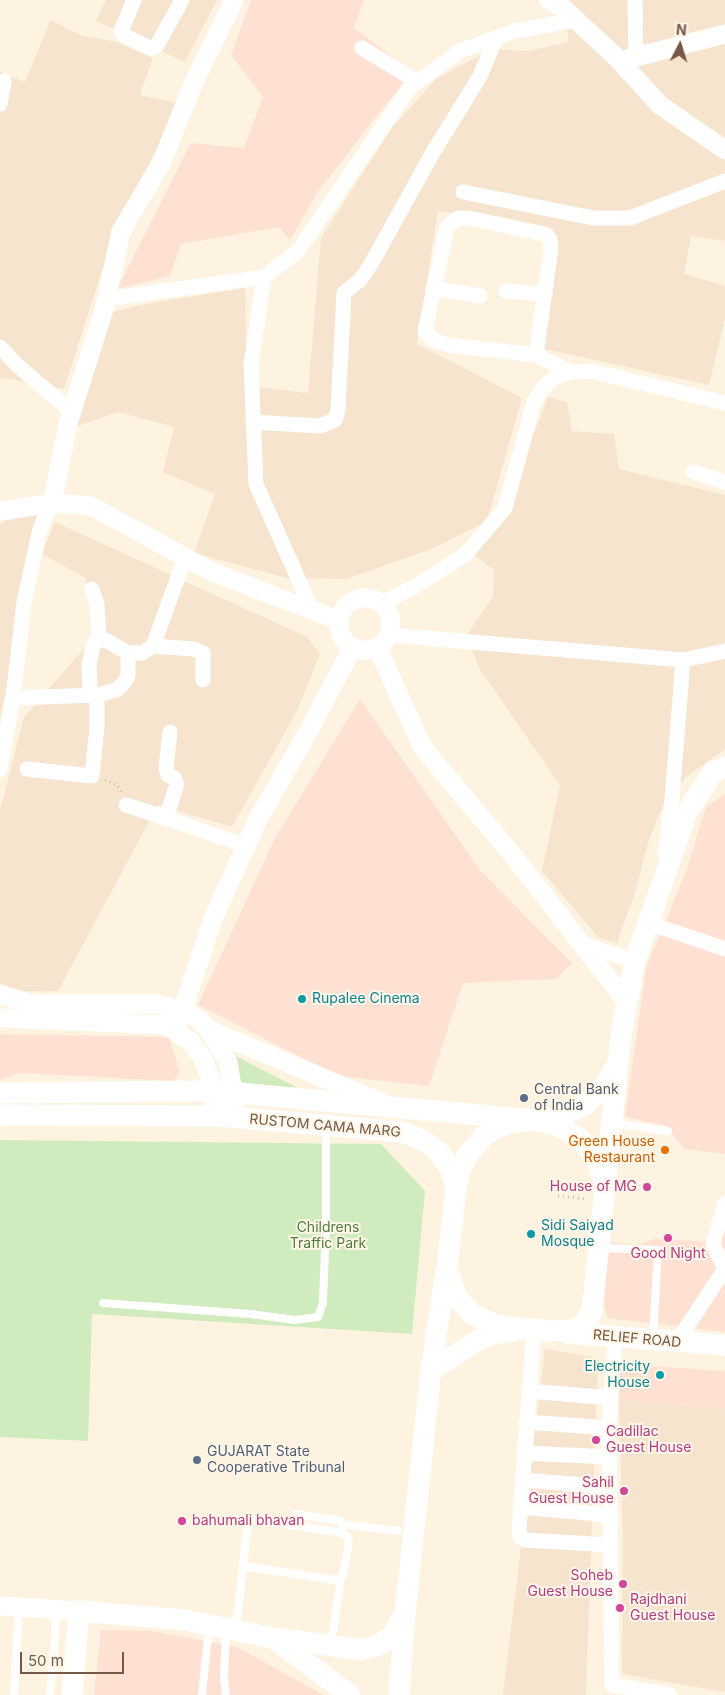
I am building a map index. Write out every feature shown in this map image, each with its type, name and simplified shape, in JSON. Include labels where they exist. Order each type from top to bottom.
[{"type":"main road","points":[[432,1370],[485,1336],[500,1332],[572,1330],[581,1326],[589,1319],[594,1304],[604,1194],[613,1123],[617,1065],[635,961],[687,812],[713,772],[725,767]]},
{"type":"main road","points":[[534,1120],[562,1116],[586,1104],[602,1089],[617,1065]]},
{"type":"main road","name":"RUSTOM CAMA MARG","points":[[0,1093],[223,1091],[534,1120],[559,1126],[580,1139],[595,1157],[602,1171],[604,1194]]},
{"type":"main road","name":"RUSTOM CAMA MARG","points":[[0,1115],[225,1117],[326,1124],[402,1132],[423,1140],[440,1153],[451,1170],[456,1187]]},
{"type":"main road","name":"RUSTOM CAMA MARG","points":[[456,1187],[460,1171],[467,1156],[485,1135],[510,1123],[534,1120]]},
{"type":"main road","points":[[399,1695],[405,1613],[432,1370],[447,1269],[456,1187]]},
{"type":"main road","points":[[447,1269],[456,1297],[472,1314],[498,1326],[542,1331]]},
{"type":"main road","points":[[594,1304],[615,1338]]},
{"type":"main road","name":"RELIEF ROAD","points":[[542,1331],[676,1343],[725,1345]]},
{"type":"main road","points":[[72,1695],[79,1611],[185,1620],[273,1638],[362,1650],[379,1645],[393,1634],[405,1613]]},
{"type":"main road","points":[[273,1638],[350,1695]]},
{"type":"street","points":[[134,0],[121,31],[126,36],[150,48],[156,48],[182,0]]},
{"type":"street","points":[[628,59],[635,0]]},
{"type":"street","points":[[0,769],[13,698],[24,602],[40,529],[52,503],[72,412],[107,299],[121,231],[161,164],[192,87],[231,1]]},
{"type":"street","points":[[553,1],[628,59],[660,105],[725,150]]},
{"type":"street","points":[[107,299],[264,278],[298,251],[409,88],[460,51],[516,31],[576,20]]},
{"type":"street","points":[[628,59],[725,34]]},
{"type":"street","points":[[253,422],[320,426],[335,420],[338,410],[344,292],[360,280],[370,266],[432,154],[480,76],[496,38]]},
{"type":"street","points":[[362,48],[418,82]]},
{"type":"street","points":[[0,104],[4,80]]},
{"type":"street","points":[[463,192],[593,218],[630,218],[725,181]]},
{"type":"street","points":[[536,355],[551,249],[550,239],[544,234],[469,218],[458,218],[447,227],[425,330],[433,340],[448,345],[536,355],[571,372]]},
{"type":"street","points":[[264,278],[251,364],[256,484],[313,612]]},
{"type":"street","points":[[433,288],[480,296]]},
{"type":"street","points":[[506,291],[545,294]]},
{"type":"street","points":[[0,347],[17,365],[72,412]]},
{"type":"street","points":[[381,604],[416,586],[466,554],[505,508],[534,402],[543,388],[555,377],[571,372],[591,371],[725,403]]},
{"type":"street","points":[[693,472],[725,482]]},
{"type":"street","points":[[0,511],[52,503],[91,506],[212,572],[340,621]]},
{"type":"street","points":[[153,646],[184,558]]},
{"type":"street","points":[[92,590],[97,604],[99,640]]},
{"type":"street","points":[[627,1002],[515,858],[424,748],[383,641],[390,618],[381,604],[365,598],[356,600],[343,610],[340,621],[341,635],[353,647],[361,650],[383,641],[683,660],[725,651]]},
{"type":"street","points":[[27,770],[92,776],[98,727],[89,665],[93,645],[99,640],[106,640],[128,653],[142,653],[153,646],[193,648],[203,653],[203,680]]},
{"type":"street","points":[[176,1030],[213,920],[258,819],[308,732],[353,647]]},
{"type":"street","points":[[13,698],[93,695],[116,690],[128,676],[128,653]]},
{"type":"street","points":[[661,884],[672,799],[683,660]]},
{"type":"street","points":[[166,818],[177,784],[174,778],[168,775],[166,768],[170,732]]},
{"type":"street","points":[[126,805],[246,846]]},
{"type":"street","points":[[648,923],[725,949]]},
{"type":"street","points":[[582,944],[635,961]]},
{"type":"street","points":[[0,994],[29,1002],[45,1004],[156,1004],[182,1010],[199,1020],[209,1030],[228,1062],[223,1091]]},
{"type":"street","points":[[0,1018],[166,1025],[191,1042],[223,1091]]},
{"type":"street","points":[[209,1030],[389,1106]]},
{"type":"street","name":"RUSTOM CAMA MARG","points":[[223,1091],[225,1117]]},
{"type":"street","points":[[676,1343],[725,1269],[714,1244],[725,1203]]},
{"type":"street","points":[[542,1331],[529,1391],[520,1536],[525,1540],[611,1545]]},
{"type":"street","points":[[615,1338],[609,1428],[612,1690],[670,1695]]},
{"type":"street","points":[[529,1391],[611,1398]]},
{"type":"street","points":[[526,1422],[609,1428]]},
{"type":"street","points":[[524,1452],[610,1457]]},
{"type":"street","points":[[522,1480],[610,1487]]},
{"type":"street","points":[[521,1507],[610,1515]]},
{"type":"street","points":[[0,1606],[79,1611]]},
{"type":"lane","points":[[613,1123],[668,1131]]},
{"type":"lane","points":[[103,1303],[250,1314],[295,1320],[318,1316],[323,1302],[324,1284],[326,1124]]},
{"type":"lane","points":[[599,1248],[658,1250],[653,1341]]},
{"type":"lane","points":[[296,1514],[334,1519],[343,1524],[398,1532]]},
{"type":"lane","points":[[202,1695],[243,1566],[247,1530],[250,1522],[257,1520],[344,1533]]},
{"type":"lane","points":[[331,1646],[341,1578],[344,1574],[349,1542],[348,1537],[344,1533],[343,1524]]},
{"type":"lane","points":[[243,1566],[335,1580],[341,1578]]},
{"type":"lane","points":[[14,1695],[19,1607]]},
{"type":"lane","points":[[50,1695],[57,1610]]},
{"type":"lane","points":[[224,1628],[226,1695]]},
{"type":"path","points":[[92,776],[121,788],[126,805]]},
{"type":"path","points":[[558,1196],[604,1194]]},
{"type":"shaded area","points":[[106,0],[217,0],[185,62],[96,21]]},
{"type":"shaded area","points":[[251,0],[364,0],[354,28],[414,73],[386,104],[317,193],[290,240],[279,227],[181,244],[170,276],[117,289],[191,143],[244,148],[263,97],[231,55]]},
{"type":"shaded area","points":[[566,0],[725,0],[725,241],[691,236],[684,274],[725,286],[725,318],[709,385],[540,348],[553,229],[438,211],[417,344],[522,398],[487,521],[434,548],[346,579],[287,578],[194,553],[215,494],[163,472],[174,427],[118,412],[75,427],[112,312],[151,303],[245,288],[247,386],[308,393],[321,238],[392,128],[436,79],[492,49],[529,51],[568,42]]},
{"type":"shaded area","points":[[51,20],[80,35],[117,42],[153,58],[140,95],[181,104],[117,224],[64,389],[0,377],[0,72],[25,82]]},
{"type":"shaded area","points":[[548,397],[567,402],[572,431],[614,434],[619,469],[725,495],[725,749],[686,777],[660,812],[648,843],[635,893],[617,943],[599,938],[542,871],[560,785],[479,668],[467,634],[493,597],[494,570],[474,555],[511,492]]},
{"type":"shaded area","points":[[37,513],[0,718],[0,525],[5,521]]},
{"type":"shaded area","points":[[55,522],[307,637],[320,654],[297,711],[232,827],[158,805],[58,991],[0,992],[0,811],[24,717],[95,636],[86,578],[42,554]]},
{"type":"shaded area","points":[[360,699],[480,870],[572,963],[556,979],[463,983],[429,1086],[338,1076],[198,1005],[274,840]]},
{"type":"shaded area","points":[[725,794],[725,1154],[684,1149],[666,1126],[625,1117],[646,968],[685,874],[706,807]]},
{"type":"shaded area","points":[[0,1034],[169,1037],[180,1073],[173,1081],[21,1073],[0,1079]]},
{"type":"shaded area","points":[[725,1227],[725,1332],[608,1318],[601,1297],[605,1242],[637,1245],[654,1239],[720,1242]]},
{"type":"shaded area","points":[[545,1349],[598,1358],[586,1695],[503,1695]]},
{"type":"shaded area","points":[[620,1364],[725,1371],[725,1409],[619,1400]]},
{"type":"shaded area","points":[[619,1400],[725,1409],[725,1692],[622,1674],[623,1544]]},
{"type":"shaded area","points":[[101,1630],[151,1631],[237,1647],[323,1695],[94,1695]]},
{"type":"green space","points":[[224,1050],[298,1088],[237,1082]]},
{"type":"green space","name":"Childrens Traffic Park","points":[[0,1140],[381,1144],[425,1191],[412,1334],[92,1314],[88,1441],[0,1437]]},
{"type":"place","name":"Rupalee Cinema","points":[[302,999]]},
{"type":"place","name":"Central Bank of India","points":[[524,1098]]},
{"type":"place","name":"Green House Restaurant","points":[[665,1150]]},
{"type":"place","name":"House of MG","points":[[647,1187]]},
{"type":"place","name":"Sidi Saiyad Mosque","points":[[531,1234]]},
{"type":"place","name":"Good Night","points":[[668,1238]]},
{"type":"place","name":"Electricity House","points":[[660,1375]]},
{"type":"place","name":"Cadillac Guest House","points":[[596,1440]]},
{"type":"place","name":"GUJARAT State Cooperative Tribunal","points":[[197,1460]]},
{"type":"place","name":"Sahil Guest House","points":[[624,1491]]},
{"type":"place","name":"bahumali bhavan","points":[[182,1521]]},
{"type":"place","name":"Soheb Guest House","points":[[623,1584]]},
{"type":"place","name":"Rajdhani Guest House","points":[[620,1608]]}]
